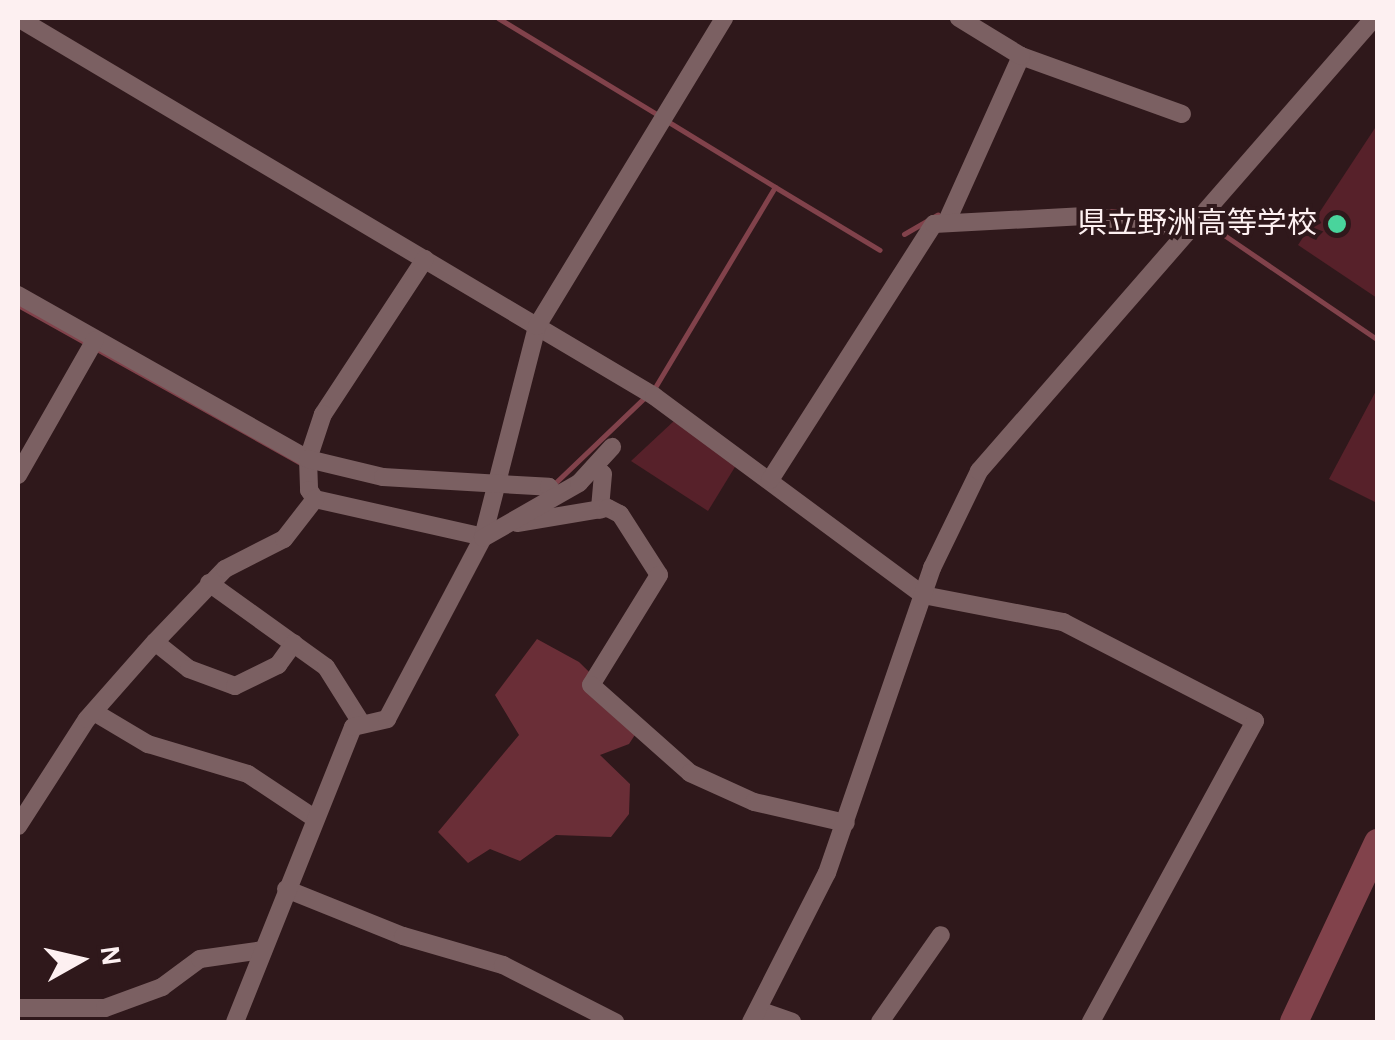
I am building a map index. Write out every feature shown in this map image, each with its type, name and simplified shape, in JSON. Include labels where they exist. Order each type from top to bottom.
[{"type":"street","points":[[18,18],[654,396],[923,596],[1063,622],[1255,721],[1091,1022]]},
{"type":"street","points":[[315,499],[483,537],[537,326],[724,18]]},
{"type":"street","points":[[959,18],[1021,56],[1182,114]]},
{"type":"street","points":[[792,1022],[754,1016],[846,823],[923,596],[960,506],[998,443],[1374,18]]},
{"type":"street","points":[[948,222],[1021,56]]},
{"type":"street","points":[[770,480],[934,224],[1127,217],[1191,229]]},
{"type":"street","points":[[18,826],[94,712],[155,642],[209,583],[284,539],[315,499],[308,459],[323,414],[425,260]]},
{"type":"street","points":[[18,294],[308,459],[383,476],[549,486],[556,496]]},
{"type":"street","points":[[18,475],[94,340]]},
{"type":"street","points":[[360,722],[387,719],[474,551],[508,524],[556,496],[594,467],[612,447]]},
{"type":"street","points":[[594,467],[603,474],[600,510]]},
{"type":"street","points":[[508,524],[600,510],[630,524],[659,574],[591,685],[690,773],[754,802],[846,823]]},
{"type":"street","points":[[209,583],[335,677],[360,722]]},
{"type":"street","points":[[155,642],[189,669],[234,686],[278,665],[294,643]]},
{"type":"street","points":[[94,712],[148,744],[248,774],[314,818]]},
{"type":"street","points":[[235,1022],[314,818],[360,722]]},
{"type":"street","points":[[286,888],[404,936],[503,965],[616,1022]]},
{"type":"street","points":[[880,1022],[941,936]]},
{"type":"street","points":[[18,1008],[105,1008],[162,987],[200,959],[262,950]]},
{"type":"shaded area","points":[[1377,125],[1377,298],[1298,245]]},
{"type":"shaded area","points":[[1377,389],[1377,503],[1329,479]]},
{"type":"shaded area","points":[[675,420],[738,462],[708,511],[631,461]]},
{"type":"shaded area","points":[[537,639],[579,662],[642,724],[629,744],[600,755],[630,784],[629,814],[611,837],[556,835],[520,861],[490,849],[468,863],[438,832],[519,735],[495,695]]},
{"type":"waterway","points":[[498,18],[658,115]]},
{"type":"waterway","points":[[667,121],[775,187]]},
{"type":"waterway","points":[[654,389],[775,187],[880,250]]},
{"type":"waterway","points":[[1111,211],[1189,219]]},
{"type":"waterway","points":[[904,234],[938,214]]},
{"type":"waterway","points":[[1205,222],[1378,340]]},
{"type":"waterway","points":[[18,305],[302,464]]},
{"type":"waterway","points":[[553,485],[646,396]]},
{"type":"waterway","points":[[1294,1022],[1378,843]]},
{"type":"place","name":"県立野洲高等学校","points":[[1337,224]]}]
